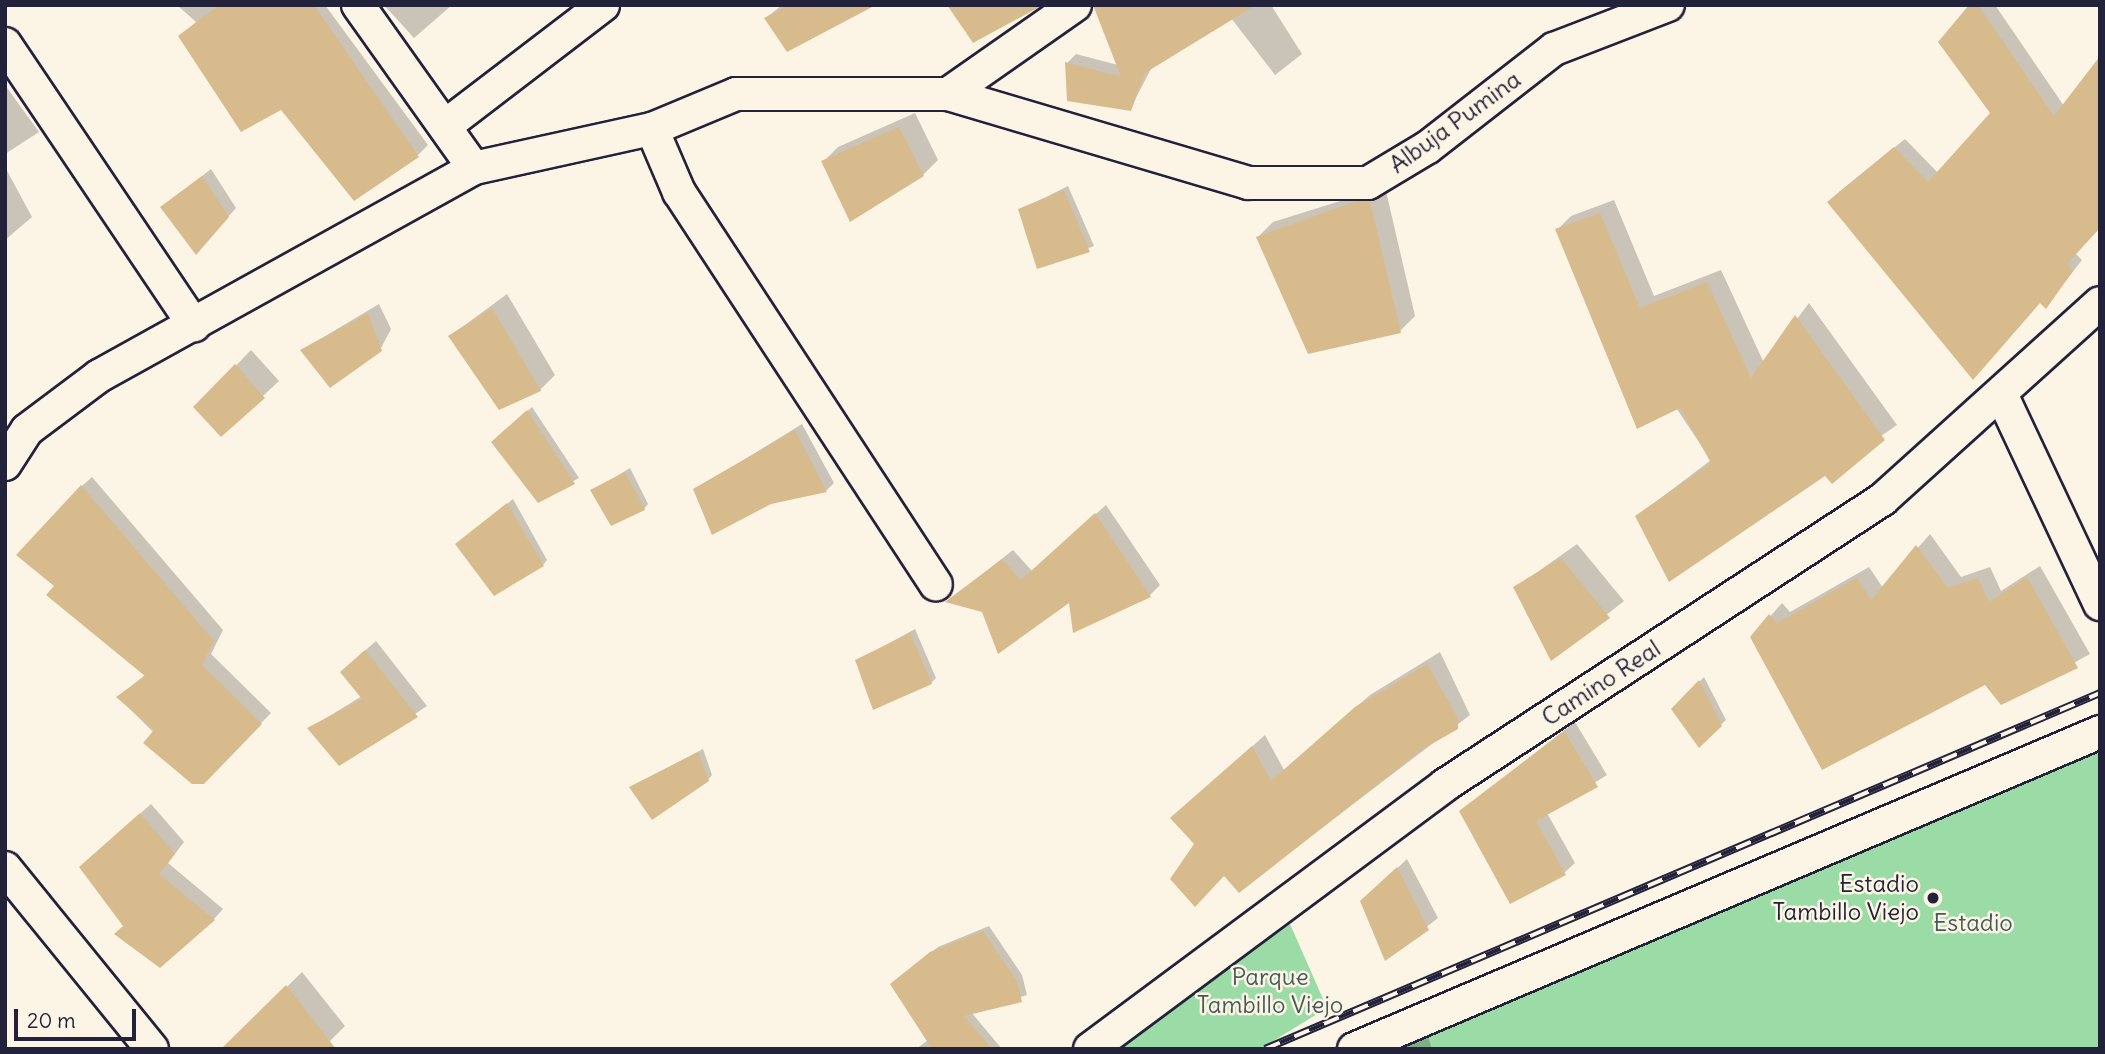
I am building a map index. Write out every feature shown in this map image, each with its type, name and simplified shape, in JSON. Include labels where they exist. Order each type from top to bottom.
[{"type":"street","points":[[358,5],[474,168]]},
{"type":"street","points":[[444,126],[603,5]]},
{"type":"street","points":[[948,94],[1075,5]]},
{"type":"street","name":"Albuja Pumina","points":[[5,464],[27,430],[99,376],[474,168],[652,129],[736,94],[948,94],[1248,183],[1368,183],[1428,147],[1555,49],[1668,5]]},
{"type":"street","points":[[5,44],[194,324]]},
{"type":"street","points":[[652,129],[679,192],[936,584]]},
{"type":"street","name":"Camino Real","points":[[1090,1049],[1445,785],[1883,499],[2002,396],[2100,303]]},
{"type":"street","points":[[2002,396],[2100,604]]},
{"type":"street","points":[[1354,1049],[2100,732]]},
{"type":"street","points":[[5,868],[152,1049]]},
{"type":"green space","name":"Estadio Tambillo Viejo","points":[[2100,732],[2100,1049],[1347,1049]]},
{"type":"green space","name":"Parque Tambillo Viejo","points":[[1290,924],[1327,1008],[1260,1049],[1104,1049]]},
{"type":"building","points":[[219,5],[314,5],[419,157],[354,201],[281,110],[241,132],[178,36]]},
{"type":"building","points":[[789,5],[876,5],[787,52],[764,18]]},
{"type":"building","points":[[947,5],[1043,5],[973,43]]},
{"type":"building","points":[[1093,5],[1256,5],[1145,73],[1131,111],[1067,101],[1065,62],[1121,77]]},
{"type":"building","points":[[1969,5],[1978,5],[2054,116],[2100,56],[2100,228],[2067,264],[2073,271],[2046,309],[2040,303],[1973,380],[1827,202],[1894,147],[1928,182],[1990,113],[1938,42]]},
{"type":"building","points":[[899,127],[924,176],[850,222],[821,161]]},
{"type":"building","points":[[202,176],[229,217],[196,255],[160,207]]},
{"type":"building","points":[[1064,190],[1090,252],[1037,269],[1018,209]]},
{"type":"building","points":[[1357,201],[1370,201],[1401,333],[1308,354],[1256,237]]},
{"type":"building","points":[[1600,213],[1640,308],[1707,282],[1751,378],[1795,315],[1885,440],[1832,484],[1825,476],[1669,582],[1635,516],[1711,463],[1680,408],[1637,429],[1555,229]]},
{"type":"building","points":[[492,308],[541,391],[499,410],[448,336]]},
{"type":"building","points":[[368,313],[382,351],[330,388],[300,350]]},
{"type":"building","points":[[235,364],[265,398],[221,437],[193,407]]},
{"type":"building","points":[[527,410],[575,484],[538,503],[491,442]]},
{"type":"building","points":[[795,430],[827,492],[771,504],[712,535],[693,489]]},
{"type":"building","points":[[625,472],[645,510],[611,526],[590,490]]},
{"type":"building","points":[[81,485],[214,641],[202,665],[262,724],[204,784],[192,784],[143,743],[154,730],[116,697],[145,676],[46,595],[54,586],[16,555]]},
{"type":"building","points":[[507,503],[544,566],[494,596],[455,544]]},
{"type":"building","points":[[1095,513],[1151,597],[1073,633],[1069,603],[998,654],[982,612],[945,602],[1002,559],[1021,580]]},
{"type":"building","points":[[1916,545],[1948,588],[1978,578],[1989,602],[2027,577],[2078,668],[2001,705],[1985,685],[1822,770],[1750,637],[1769,614],[1777,623],[1857,578],[1871,600]]},
{"type":"building","points":[[1561,558],[1610,618],[1551,661],[1513,587]]},
{"type":"building","points":[[910,633],[932,684],[873,710],[855,660]]},
{"type":"building","points":[[365,650],[418,717],[339,766],[307,728],[362,699],[340,672]]},
{"type":"building","points":[[1427,664],[1458,718],[1458,729],[1423,749],[1239,893],[1224,876],[1195,907],[1170,879],[1194,844],[1170,818],[1252,746],[1271,781],[1355,707]]},
{"type":"building","points":[[1699,680],[1722,726],[1699,748],[1671,709]]},
{"type":"building","points":[[1564,731],[1598,787],[1536,821],[1566,875],[1510,904],[1459,811]]},
{"type":"building","points":[[698,752],[709,781],[652,820],[629,787]]},
{"type":"building","points":[[140,813],[175,854],[159,874],[215,920],[160,968],[114,934],[123,926],[79,867]]},
{"type":"building","points":[[1397,867],[1429,930],[1385,961],[1360,901]]},
{"type":"building","points":[[983,931],[1017,981],[1022,1002],[964,1016],[992,1049],[932,1049],[890,984],[930,952]]},
{"type":"building","points":[[286,985],[336,1049],[221,1049]]},
{"type":"railway","points":[[1265,1049],[2100,693]]},
{"type":"place","name":"Estadio Tambillo Viejo","points":[[1933,898]]},
{"type":"park label","name":"Estadio","points":[[1973,923]]}]
